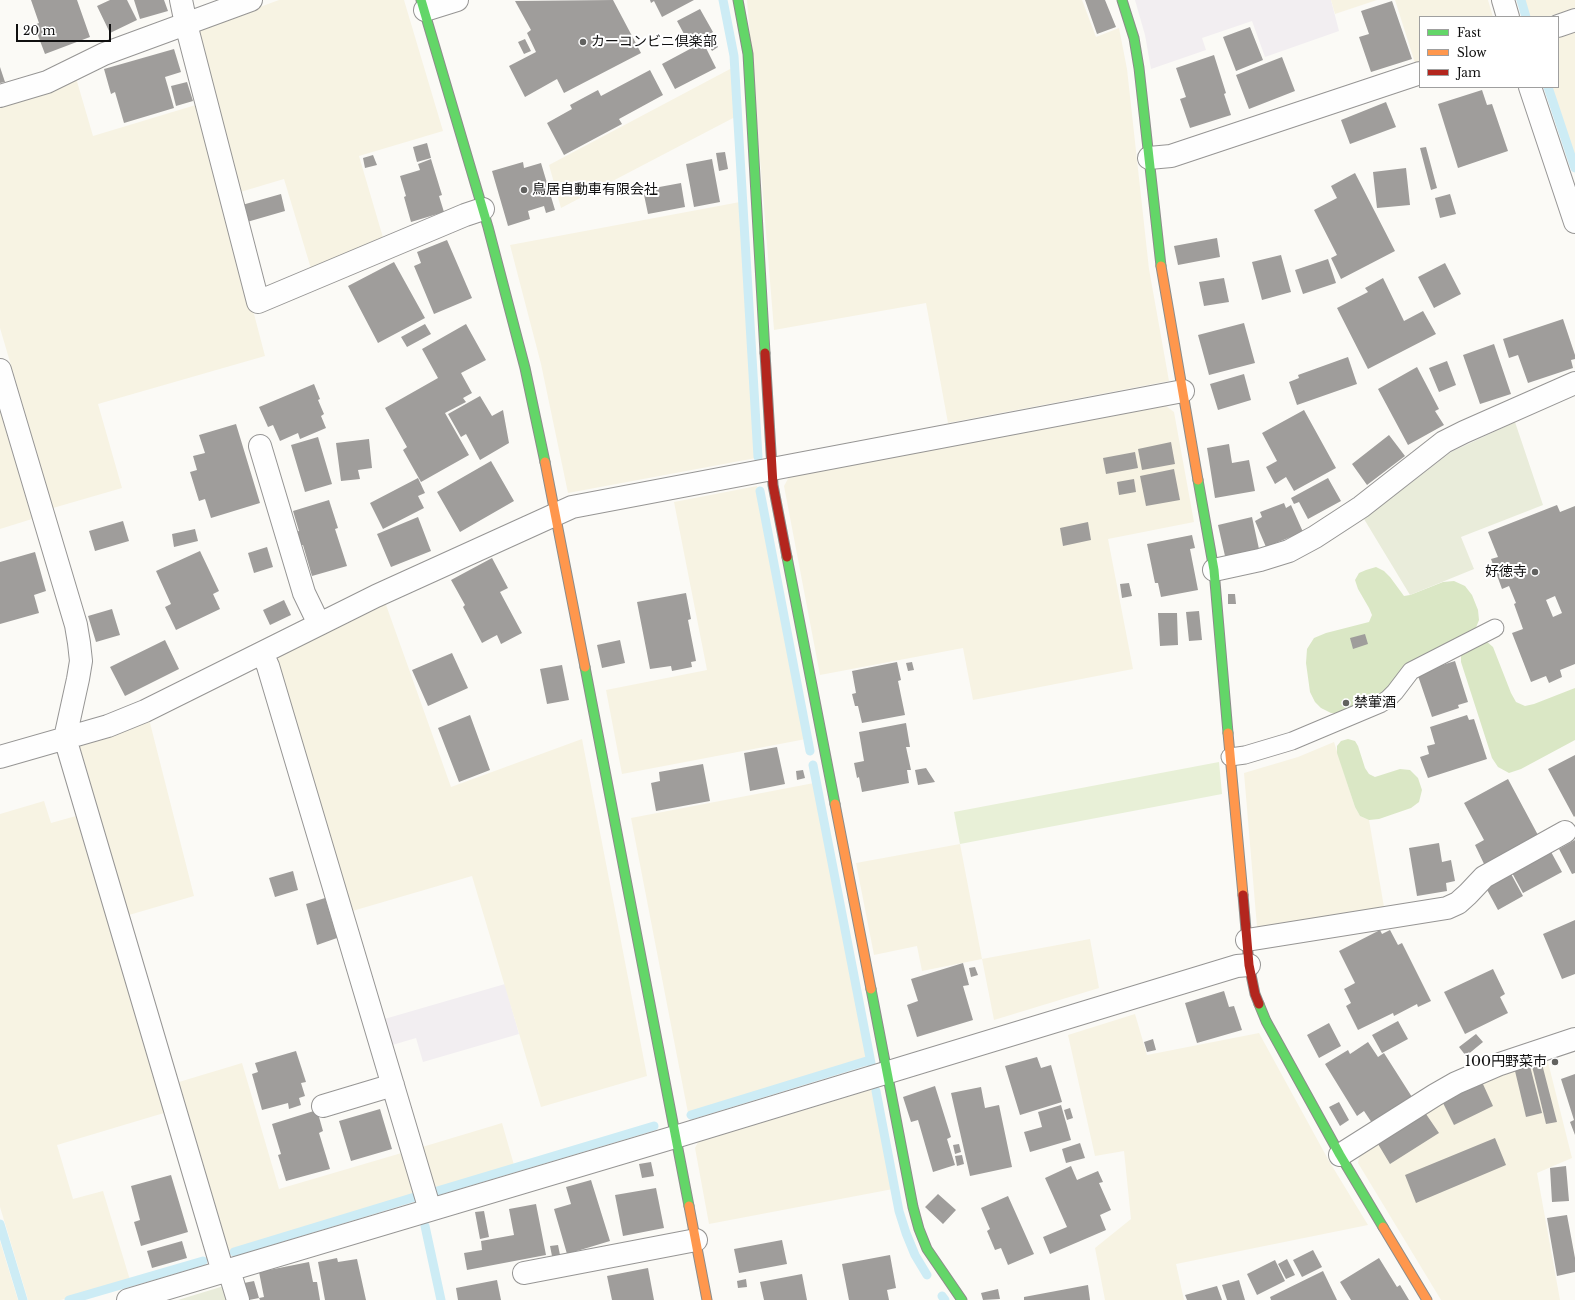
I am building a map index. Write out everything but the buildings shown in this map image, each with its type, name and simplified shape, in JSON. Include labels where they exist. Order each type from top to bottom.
[{"type":"street","points":[[181,0],[258,302],[465,215],[483,209]]},
{"type":"street","points":[[0,96],[47,82],[104,54],[251,0]]},
{"type":"street","points":[[457,0],[423,5],[508,297],[525,368],[556,514],[707,1300]]},
{"type":"street","points":[[738,0],[748,54],[773,485],[913,1207],[919,1229],[927,1249],[962,1300]]},
{"type":"street","points":[[1122,0],[1135,45],[1161,267],[1214,570],[1248,965],[1255,994],[1266,1021],[1340,1155],[1427,1300]]},
{"type":"street","points":[[1503,0],[1508,16]]},
{"type":"street","points":[[1559,26],[1575,20]]},
{"type":"street","points":[[1149,158],[1171,156],[1419,74]]},
{"type":"street","points":[[1530,88],[1575,222]]},
{"type":"street","points":[[0,370],[76,625],[81,661],[65,738],[226,1271],[238,1300]]},
{"type":"street","points":[[1214,570],[1260,560],[1288,551],[1315,537],[1361,507],[1444,442],[1575,383]]},
{"type":"street","points":[[0,757],[127,719],[376,596],[572,507],[1183,391]]},
{"type":"street","points":[[260,446],[304,593],[319,624]]},
{"type":"street","points":[[262,653],[268,666],[430,1210]]},
{"type":"street","points":[[1247,940],[1447,908],[1458,903],[1484,877],[1565,832]]},
{"type":"street","points":[[128,1300],[675,1137],[1237,966],[1248,965]]},
{"type":"street","points":[[1340,1155],[1435,1095],[1464,1080],[1500,1064],[1575,1039]]},
{"type":"street","points":[[323,1106],[393,1085]]},
{"type":"street","points":[[524,1273],[696,1240]]},
{"type":"lane","points":[[1230,757],[1245,755],[1292,741],[1380,704],[1388,699],[1411,671],[1495,628]]},
{"type":"shaded area","points":[[279,0],[404,0],[443,131],[359,156],[384,241],[312,272],[284,179],[237,193],[194,31]]},
{"type":"shaded area","points":[[747,0],[1082,0],[1096,37],[1119,28],[1127,69],[1149,269],[1169,381],[948,423],[926,303],[774,330]]},
{"type":"shaded area","points":[[1135,0],[1331,0],[1339,31],[1265,57],[1252,21],[1202,38],[1206,50],[1151,69],[1145,35]]},
{"type":"shaded area","points":[[1331,0],[1377,0],[1335,14]]},
{"type":"shaded area","points":[[1395,0],[1488,0],[1493,16],[1419,16],[1419,61],[1415,63]]},
{"type":"shaded area","points":[[1523,0],[1575,0],[1575,8],[1550,16],[1528,16]]},
{"type":"shaded area","points":[[1575,32],[1575,160],[1551,88],[1559,88],[1559,38]]},
{"type":"shaded area","points":[[732,68],[735,117],[561,208],[549,165]]},
{"type":"shaded area","points":[[76,78],[93,136],[199,104],[265,356],[98,404],[122,488],[53,508],[0,328],[0,106]]},
{"type":"shaded area","points":[[740,202],[756,458],[568,493],[541,364],[510,245]]},
{"type":"shaded area","points":[[1166,406],[1174,412],[1194,522],[1108,539],[1133,669],[973,700],[963,648],[820,675],[784,486],[789,477]]},
{"type":"shaded area","points":[[0,410],[32,519],[0,529]]},
{"type":"shaded area","points":[[757,486],[806,739],[622,774],[606,690],[707,670],[674,502]]},
{"type":"shaded area","points":[[385,602],[451,787],[582,739],[647,1076],[541,1107],[472,876],[349,912],[273,657]]},
{"type":"shaded area","points":[[149,719],[194,896],[129,915],[79,744]]},
{"type":"shaded area","points":[[1334,742],[1355,807],[1360,816],[1369,820],[1384,907],[1257,927],[1244,773],[1298,757]]},
{"type":"shaded area","points":[[814,783],[867,1059],[688,1113],[631,818]]},
{"type":"shaded area","points":[[44,801],[51,823],[76,816],[164,1113],[57,1145],[73,1199],[103,1191],[130,1280],[61,1300],[28,1300],[0,1207],[0,814]]},
{"type":"shaded area","points":[[960,844],[982,959],[922,971],[917,946],[874,955],[856,863]]},
{"type":"shaded area","points":[[1090,939],[1099,988],[994,1020],[982,959]]},
{"type":"shaded area","points":[[505,984],[519,1034],[423,1062],[416,1038],[389,1046],[381,1020]]},
{"type":"shaded area","points":[[1135,1014],[1147,1055],[1259,1033],[1329,1161],[1368,1225],[1176,1264],[1184,1300],[1105,1300],[1095,1248],[1131,1219],[1124,1151],[1095,1156],[1068,1035]]},
{"type":"shaded area","points":[[1547,1058],[1572,1158],[1537,1173],[1560,1300],[1441,1300],[1358,1163],[1360,1153],[1441,1103],[1482,1082]]},
{"type":"shaded area","points":[[242,1063],[279,1189],[405,1152],[418,1194],[229,1251],[179,1082]]},
{"type":"shaded area","points":[[873,1089],[893,1189],[709,1224],[695,1148],[698,1142]]},
{"type":"shaded area","points":[[502,1123],[514,1165],[438,1188],[429,1183],[419,1148]]},
{"type":"shaded area","points":[[0,1241],[18,1300],[0,1300]]},
{"type":"green space","points":[[1515,422],[1543,505],[1461,537],[1474,569],[1410,595],[1364,519],[1451,452]]},
{"type":"green space","points":[[1376,567],[1384,571],[1390,577],[1404,596],[1443,582],[1454,581],[1465,586],[1472,595],[1478,610],[1479,620],[1475,630],[1385,695],[1342,713],[1331,713],[1321,708],[1315,702],[1310,692],[1306,663],[1307,649],[1314,638],[1326,633],[1369,622],[1372,615],[1358,589],[1355,580],[1359,573]]},
{"type":"green space","points":[[1486,641],[1493,647],[1516,702],[1525,706],[1534,704],[1575,688],[1575,740],[1521,769],[1509,773],[1498,767],[1492,758],[1461,662],[1461,652]]},
{"type":"green space","points":[[1348,739],[1355,741],[1365,768],[1369,774],[1375,777],[1400,769],[1410,770],[1418,778],[1422,790],[1419,802],[1411,808],[1379,819],[1369,820],[1360,816],[1355,807],[1337,753],[1337,746],[1341,741]]},
{"type":"green space","points":[[1219,762],[1222,794],[960,844],[954,812]]},
{"type":"green space","points":[[224,1286],[228,1300],[178,1300]]},
{"type":"waterway","points":[[723,0],[734,56],[758,457]]},
{"type":"waterway","points":[[1521,0],[1526,16]]},
{"type":"waterway","points":[[1548,88],[1575,168]]},
{"type":"waterway","points":[[760,491],[810,751]]},
{"type":"waterway","points":[[813,765],[871,1063]]},
{"type":"waterway","points":[[691,1115],[870,1060]]},
{"type":"waterway","points":[[876,1091],[899,1211],[915,1255],[927,1275]]},
{"type":"waterway","points":[[434,1192],[654,1126]]},
{"type":"waterway","points":[[234,1252],[418,1196]]},
{"type":"waterway","points":[[0,1224],[23,1300]]},
{"type":"waterway","points":[[425,1226],[441,1300]]},
{"type":"waterway","points":[[69,1300],[203,1261]]},
{"type":"waterway","points":[[942,1296],[945,1300]]},
{"type":"traffic: fast","points":[[421,0],[488,227],[525,368],[545,462]]},
{"type":"traffic: fast","points":[[738,0],[748,54],[765,353]]},
{"type":"traffic: fast","points":[[1122,0],[1134,38],[1139,68],[1161,266]]},
{"type":"traffic: fast","points":[[1198,480],[1214,570],[1228,733]]},
{"type":"traffic: fast","points":[[787,557],[835,804]]},
{"type":"traffic: fast","points":[[585,667],[689,1206]]},
{"type":"traffic: fast","points":[[871,989],[913,1207],[919,1229],[927,1249],[962,1300]]},
{"type":"traffic: fast","points":[[1259,1004],[1266,1021],[1340,1155],[1383,1227]]},
{"type":"traffic: slow","points":[[1161,266],[1198,480]]},
{"type":"traffic: slow","points":[[545,462],[585,667]]},
{"type":"traffic: slow","points":[[1228,733],[1243,895]]},
{"type":"traffic: slow","points":[[835,804],[871,989]]},
{"type":"traffic: slow","points":[[689,1206],[707,1300]]},
{"type":"traffic: slow","points":[[1383,1227],[1427,1300]]},
{"type":"traffic: jam","points":[[765,353],[773,485],[787,557]]},
{"type":"traffic: jam","points":[[1243,895],[1249,965],[1255,994],[1259,1004]]},
{"type":"place","name":"カーコンビニ倶楽部","points":[[583,42]]},
{"type":"place","name":"鳥居自動車有限会社","points":[[524,190]]},
{"type":"place","name":"好徳寺","points":[[1535,572]]},
{"type":"place","name":"禁葷酒","points":[[1346,703]]},
{"type":"place","name":"100円野菜市","points":[[1555,1062]]}]
